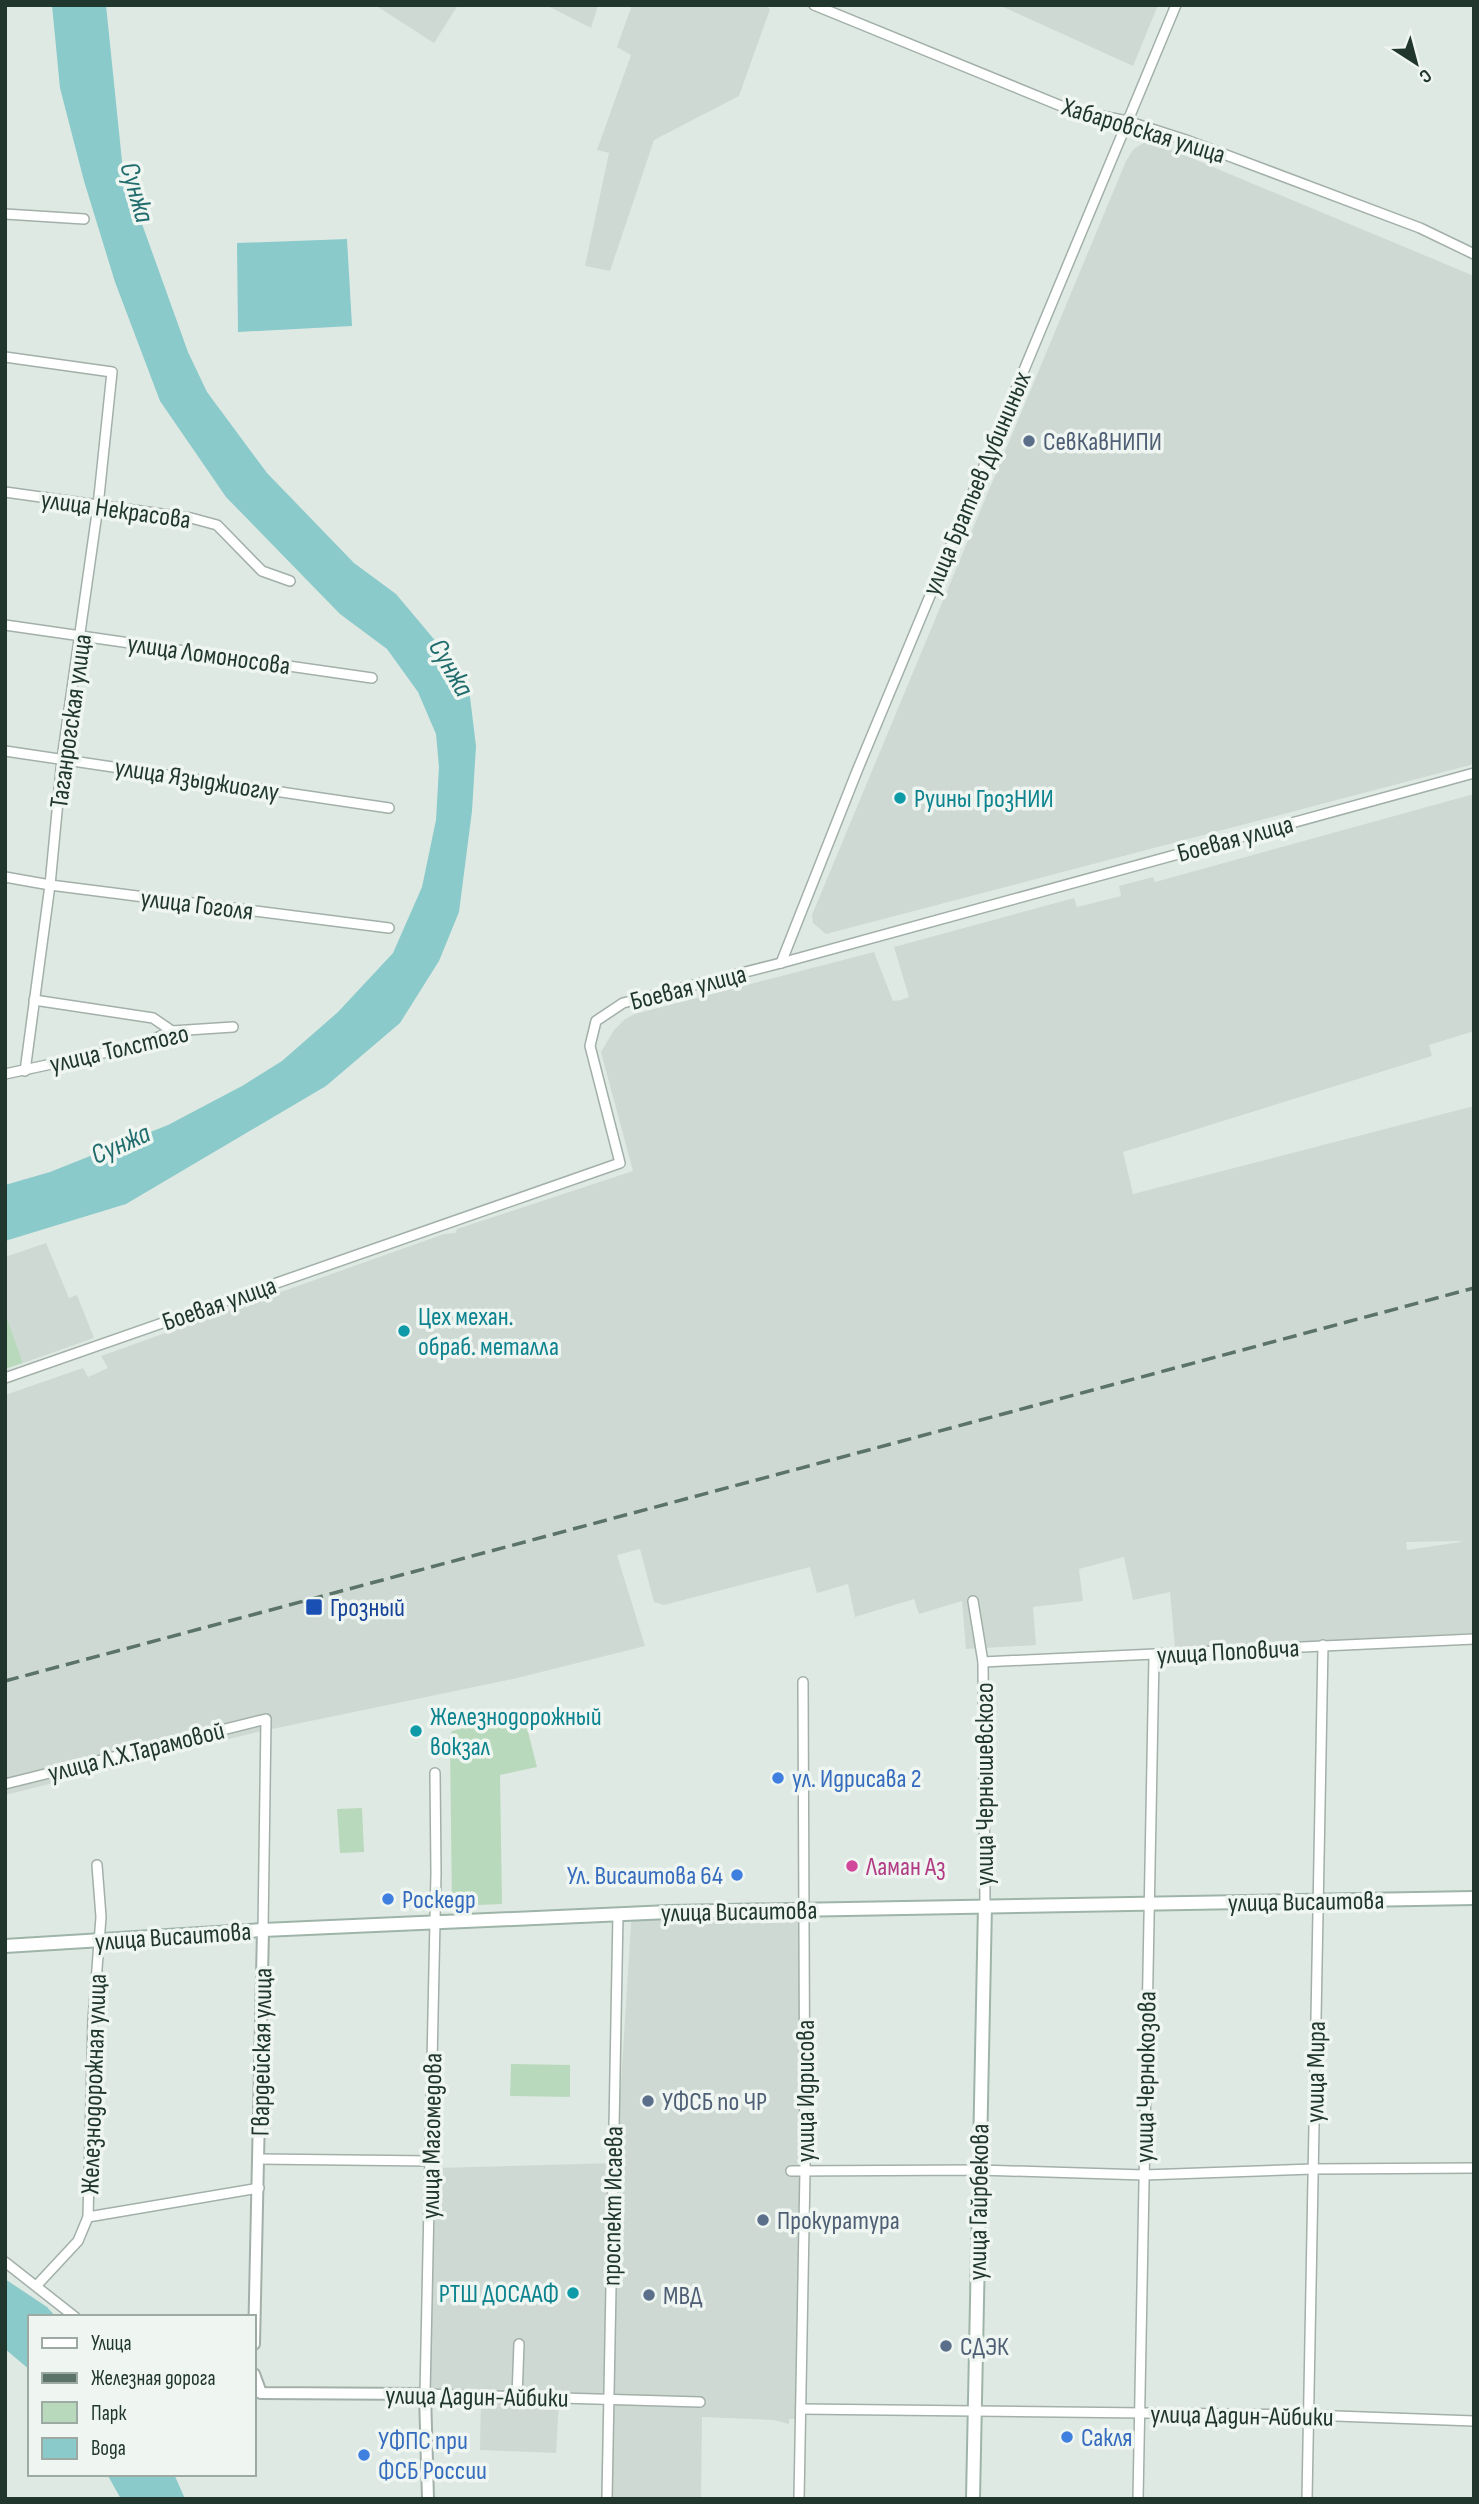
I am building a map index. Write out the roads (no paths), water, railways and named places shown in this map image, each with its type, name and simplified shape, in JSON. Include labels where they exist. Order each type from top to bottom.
[{"type":"main road","name":"улица Висаитова","points":[[5,1946],[434,1921],[618,1914],[985,1905],[1474,1898]]},
{"type":"main road","name":"улица Гайрбекова","points":[[973,2499],[985,1905]]},
{"type":"street","name":"Хабаровская улица","points":[[814,5],[1071,110],[1127,121],[1420,228],[1474,254]]},
{"type":"street","name":"улица Братьев Дубининых","points":[[781,963],[857,771],[1176,5]]},
{"type":"street","points":[[5,214],[84,219]]},
{"type":"street","name":"Таганрогская улица","points":[[5,357],[112,372],[98,506],[62,759],[50,885],[25,1071]]},
{"type":"street","name":"улица Некрасова","points":[[5,492],[191,518],[217,525],[262,570],[290,581]]},
{"type":"street","name":"улица Ломоносова","points":[[5,625],[372,678]]},
{"type":"street","name":"улица Языджиоглу","points":[[5,751],[389,808]]},
{"type":"street","name":"Боевая улица","points":[[5,1378],[620,1163],[590,1046],[596,1021],[622,1003],[781,963],[1474,773]]},
{"type":"street","name":"улица Гоголя","points":[[5,877],[389,928]]},
{"type":"street","points":[[34,1000],[153,1018],[172,1031]]},
{"type":"street","name":"улица Толстого","points":[[5,1074],[140,1045],[172,1031],[233,1027]]},
{"type":"street","name":"улица Чернышевского","points":[[973,1601],[983,1662],[985,1905]]},
{"type":"street","name":"улица Поповича","points":[[983,1662],[1474,1639]]},
{"type":"street","name":"улица Мира","points":[[1307,2499],[1323,1646]]},
{"type":"street","name":"улица Чернокозова","points":[[1138,2499],[1147,1903],[1154,1656]]},
{"type":"street","name":"улица Идрисова","points":[[799,2499],[805,2171],[803,1682]]},
{"type":"street","name":"улица Л.Х.Тарамовой","points":[[5,1784],[266,1719]]},
{"type":"street","name":"Гвардейская улица","points":[[255,2315],[266,1719]]},
{"type":"street","name":"улица Магомедова","points":[[428,2499],[425,2394],[435,1773]]},
{"type":"street","name":"Железнодорожная улица","points":[[37,2286],[78,2241],[88,2217],[93,2020],[101,1917],[97,1865]]},
{"type":"street","name":"проспект Исаева","points":[[607,2499],[618,1914]]},
{"type":"street","points":[[259,2159],[430,2161]]},
{"type":"street","points":[[791,2171],[979,2169],[1144,2175],[1313,2169],[1474,2168]]},
{"type":"street","points":[[88,2217],[259,2188]]},
{"type":"street","points":[[5,2262],[73,2315]]},
{"type":"street","points":[[517,2397],[519,2344]]},
{"type":"street","name":"улица Дадин-Айбики","points":[[257,2393],[425,2394],[700,2402]]},
{"type":"street","name":"улица Дадин-Айбики","points":[[801,2409],[1308,2415],[1474,2421]]},
{"type":"water","name":"Сунжа","points":[[52,5],[106,5],[123,171],[188,352],[207,392],[267,473],[354,563],[396,594],[454,663],[470,697],[476,746],[472,811],[459,912],[439,961],[400,1023],[326,1086],[126,1204],[5,1241],[5,1185],[50,1172],[168,1125],[242,1086],[282,1061],[338,1012],[393,953],[422,887],[436,820],[439,767],[436,734],[418,692],[387,649],[340,614],[226,497],[160,401],[115,282],[84,181],[60,88]]},
{"type":"water","points":[[347,239],[352,326],[238,332],[237,243]]},
{"type":"water","points":[[5,2279],[47,2307],[54,2315],[28,2315],[28,2368],[5,2349]]},
{"type":"water","points":[[108,2476],[175,2476],[185,2499],[121,2499]]},
{"type":"railway","points":[[5,1681],[1474,1288]]},
{"type":"place","name":"СевКавНИПИ","points":[[1029,441]]},
{"type":"place","name":"Руины ГрозНИИ","points":[[900,798]]},
{"type":"place","name":"Цех механ. обраб. металла","points":[[404,1331]]},
{"type":"place","name":"Грозный","points":[[314,1607]]},
{"type":"place","name":"Железнодорожный вокзал","points":[[416,1731]]},
{"type":"place","name":"ул. Идрисава 2","points":[[778,1778]]},
{"type":"place","name":"Ламан Аз","points":[[852,1866]]},
{"type":"place","name":"Ул. Висаитова 64","points":[[737,1875]]},
{"type":"place","name":"Роскедр","points":[[388,1899]]},
{"type":"place","name":"УФСБ по ЧР","points":[[648,2101]]},
{"type":"place","name":"Прокуратура","points":[[763,2220]]},
{"type":"place","name":"РТШ ДОСААФ","points":[[573,2293]]},
{"type":"place","name":"МВД","points":[[649,2295]]},
{"type":"place","name":"СДЭК","points":[[946,2346]]},
{"type":"place","name":"Сакля","points":[[1067,2437]]},
{"type":"place","name":"УФПС при ФСБ России","points":[[364,2455]]}]
